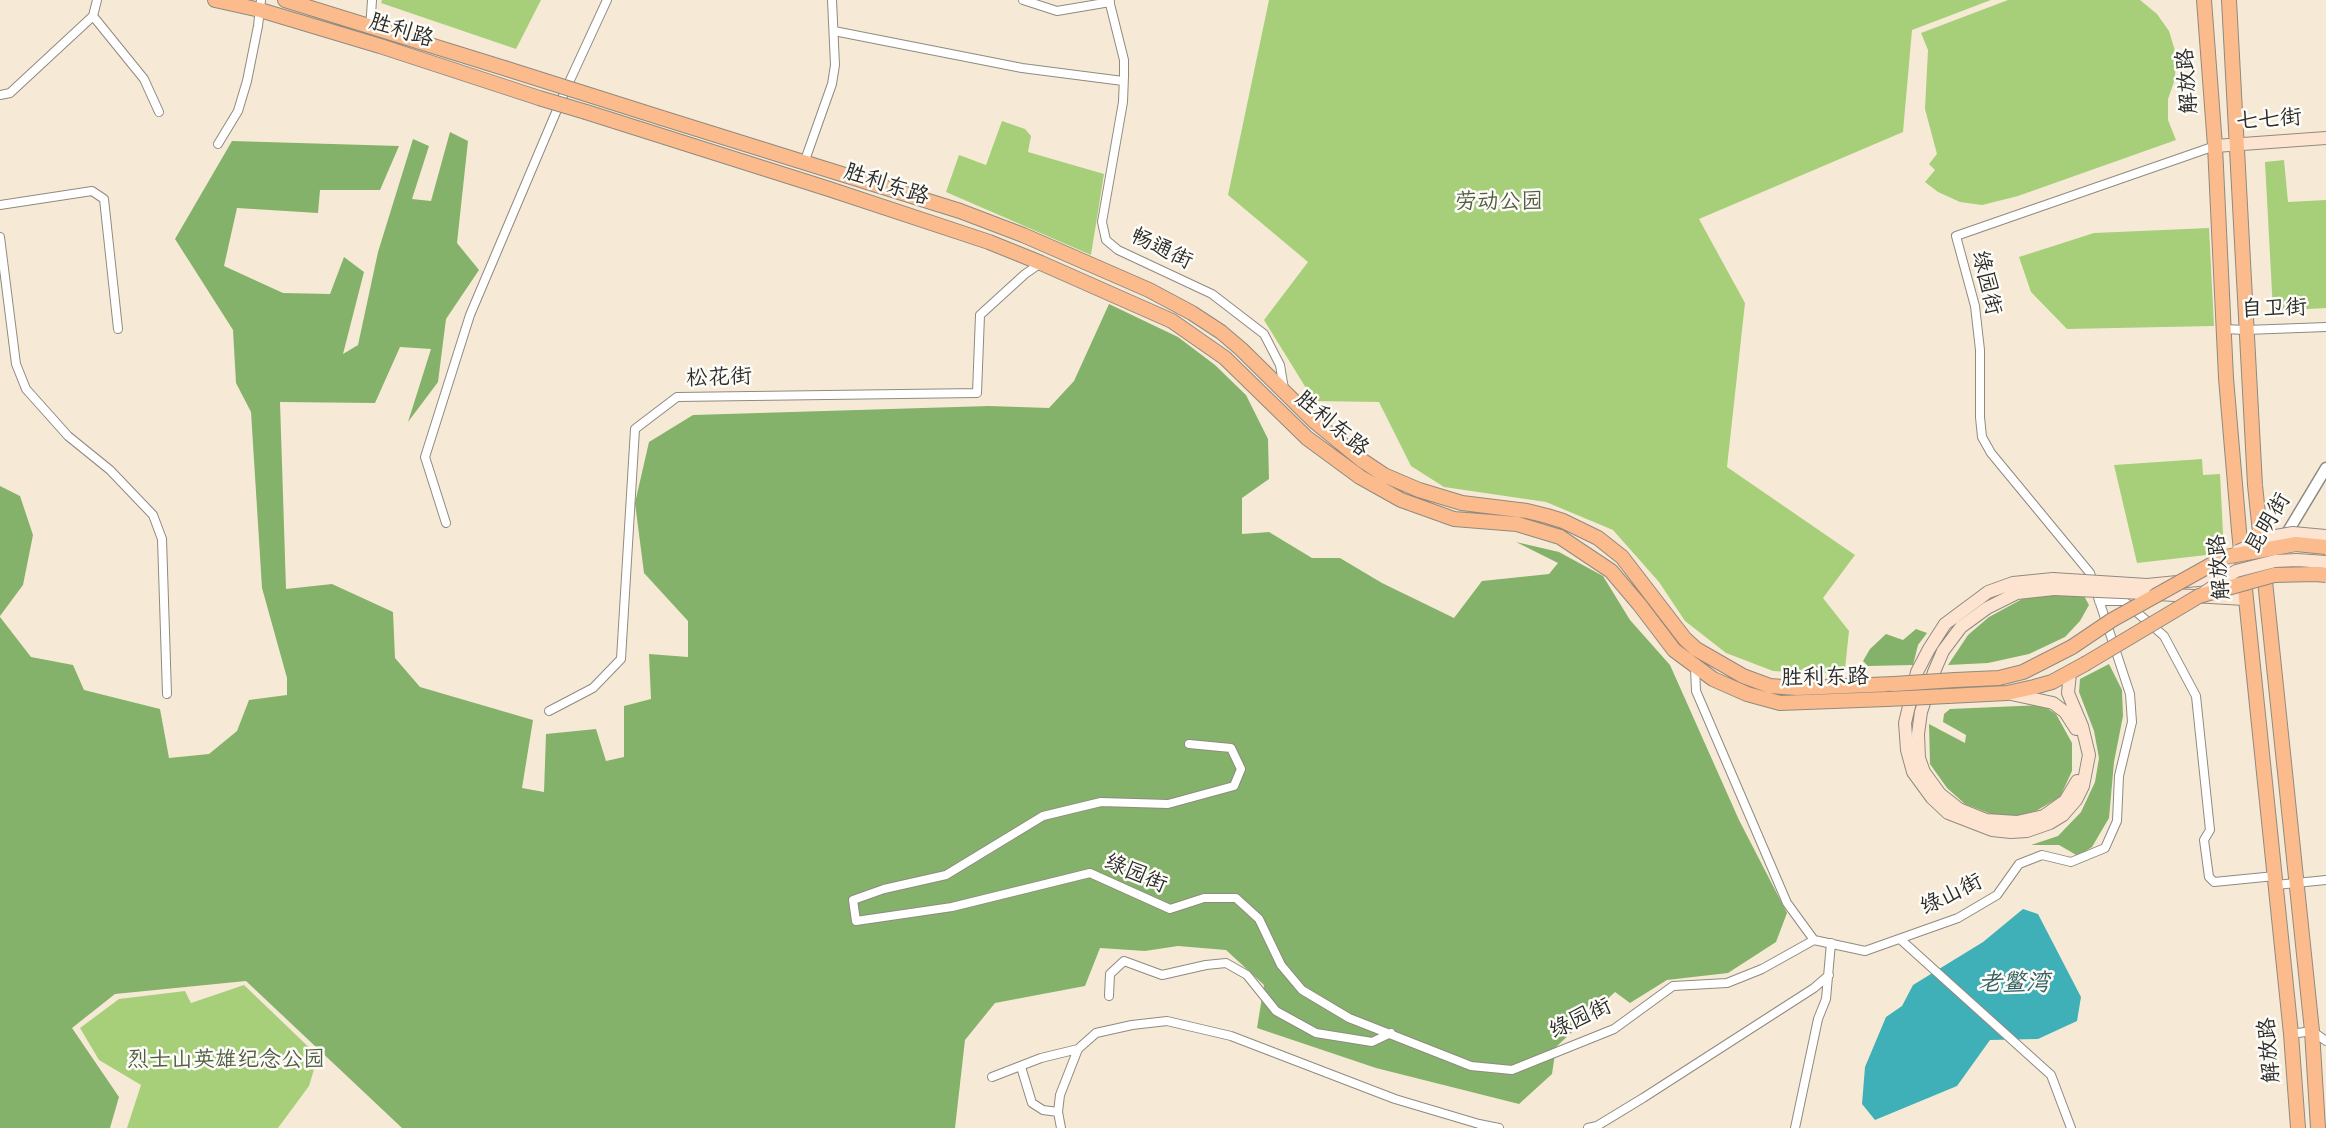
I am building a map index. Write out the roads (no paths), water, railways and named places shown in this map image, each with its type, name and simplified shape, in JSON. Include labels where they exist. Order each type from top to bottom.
[{"type":"main road","name":"胜利路","points":[[215,0],[260,5],[539,98]]},
{"type":"main road","name":"胜利路","points":[[285,0],[980,218],[1149,290],[1192,313],[1221,332],[1284,390]]},
{"type":"main road","name":"解放路","points":[[2204,0],[2215,146],[2226,378],[2245,599],[2276,880],[2298,1128]]},
{"type":"main road","name":"解放路","points":[[2229,0],[2255,485],[2312,1031],[2318,1128]]},
{"type":"main road","name":"胜利东路","points":[[539,98],[840,192],[989,242],[1172,321],[1225,358],[1307,438],[1360,477],[1401,500],[1454,519],[1517,524],[1560,537],[1611,571],[1674,650],[1695,667],[1713,679],[1747,694],[1780,703],[2007,693],[2052,682],[2070,673],[2199,596],[2274,575],[2326,575]]},
{"type":"main road","name":"七七街","points":[[2215,146],[2326,138]]},
{"type":"main road","name":"胜利东路","points":[[1284,390],[1314,421],[1384,475],[1419,490],[1462,504],[1527,511],[1547,516],[1598,538],[1622,557],[1685,639],[1696,649],[1743,676],[1770,686],[1797,688],[1999,678],[2023,672],[2072,647],[2112,620],[2225,557],[2296,544],[2326,547]]},
{"type":"main road","points":[[2225,557],[2270,537],[2293,533],[2326,536]]},
{"type":"main road","points":[[2199,596],[2236,571],[2275,561],[2326,562]]},
{"type":"main road","points":[[2145,589],[2244,576]]},
{"type":"main road","points":[[2070,673],[2068,693],[2082,726],[2089,755],[2083,786],[2076,800],[2063,815],[2027,831],[1992,830],[1948,813],[1932,798],[1913,772],[1907,750],[1905,723],[1917,672],[1945,624],[1988,592],[2013,583],[2053,584],[2145,589],[2245,599]]},
{"type":"main road","points":[[2007,693],[2053,703],[2065,712],[2074,724],[2082,754],[2076,784],[2065,801],[2044,816],[2017,822],[1986,820],[1959,809],[1940,794],[1924,772],[1919,758],[1918,734],[1921,712],[1943,651],[1961,627],[1987,608],[2016,593],[2053,584]]},
{"type":"street","points":[[0,95],[10,93],[93,16],[97,0]]},
{"type":"street","points":[[369,43],[372,0]]},
{"type":"street","points":[[446,523],[425,458],[470,315],[565,92],[607,0]]},
{"type":"street","points":[[804,163],[832,84],[835,65],[832,0]]},
{"type":"street","points":[[1023,0],[1057,10],[1110,1]]},
{"type":"street","name":"畅通街","points":[[1110,1],[1124,60],[1123,102],[1102,222],[1106,240],[1118,250],[1212,294],[1264,334],[1280,365],[1284,390]]},
{"type":"street","points":[[218,144],[238,111],[247,81],[260,5]]},
{"type":"street","points":[[93,16],[144,79],[159,112]]},
{"type":"street","points":[[834,32],[1022,68],[1123,81]]},
{"type":"street","name":"绿园街","points":[[2090,573],[1990,453],[1982,436],[1980,350],[1975,306],[1956,236],[2215,146]]},
{"type":"street","points":[[0,205],[92,191],[104,199],[118,329]]},
{"type":"street","points":[[0,237],[16,364],[26,389],[68,436],[110,470],[153,515],[162,539],[167,694]]},
{"type":"street","name":"松花街","points":[[549,711],[593,688],[621,658],[636,429],[677,397],[976,393],[980,315],[1025,274],[1041,263]]},
{"type":"street","name":"自卫街","points":[[2224,329],[2326,327]]},
{"type":"street","name":"昆明街","points":[[2245,599],[2326,468]]},
{"type":"street","name":"绿山街","points":[[1814,940],[1865,951],[1958,918],[1997,896],[2019,864],[2042,855],[2071,862],[2105,848],[2117,821],[2119,776],[2132,723],[2130,694],[2090,573]]},
{"type":"street","points":[[2099,601],[2124,601],[2164,636],[2196,696],[2210,830],[2204,840],[2209,877],[2214,882],[2326,880]]},
{"type":"street","points":[[1695,667],[1696,691],[1787,903],[1814,940]]},
{"type":"street","name":"绿园街","points":[[1189,744],[1231,748],[1241,769],[1234,786],[1168,804],[1101,802],[1043,816],[946,875],[884,889],[853,900],[856,921],[952,907],[1090,873],[1170,909],[1204,898],[1236,898],[1259,919],[1281,965],[1302,990],[1349,1018],[1471,1066],[1512,1070],[1614,1029],[1673,986],[1727,983],[1762,969],[1814,940]]},
{"type":"street","points":[[1900,939],[2051,1075],[2071,1128]]},
{"type":"street","points":[[1795,1128],[1818,1019],[1826,999],[1830,943]]},
{"type":"street","points":[[1109,996],[1110,975],[1124,961],[1162,975],[1206,965],[1227,963],[1247,975],[1276,1011],[1316,1033],[1372,1042],[1391,1033]]},
{"type":"street","points":[[1588,1128],[1597,1126],[1643,1098],[1829,975]]},
{"type":"street","points":[[1061,1128],[1058,1112],[1060,1095],[1078,1049],[1096,1033],[1132,1025],[1167,1021],[1231,1036],[1395,1099],[1499,1128]]},
{"type":"street","points":[[2291,1034],[2312,1031],[2326,1041]]},
{"type":"street","points":[[992,1077],[1041,1058],[1078,1049]]},
{"type":"street","points":[[1021,1067],[1032,1103],[1043,1110],[1058,1112]]},
{"type":"water","name":"老鳖湾","points":[[2023,909],[2038,914],[2081,997],[2077,1021],[2038,1039],[1990,1040],[1957,1086],[1875,1120],[1862,1104],[1865,1067],[1886,1017],[1902,1006],[1913,985],[1983,942]]},
{"type":"park label","name":"劳动公园","points":[[1499,203]]},
{"type":"park label","name":"烈士山英雄纪念公园","points":[[226,1061]]}]
